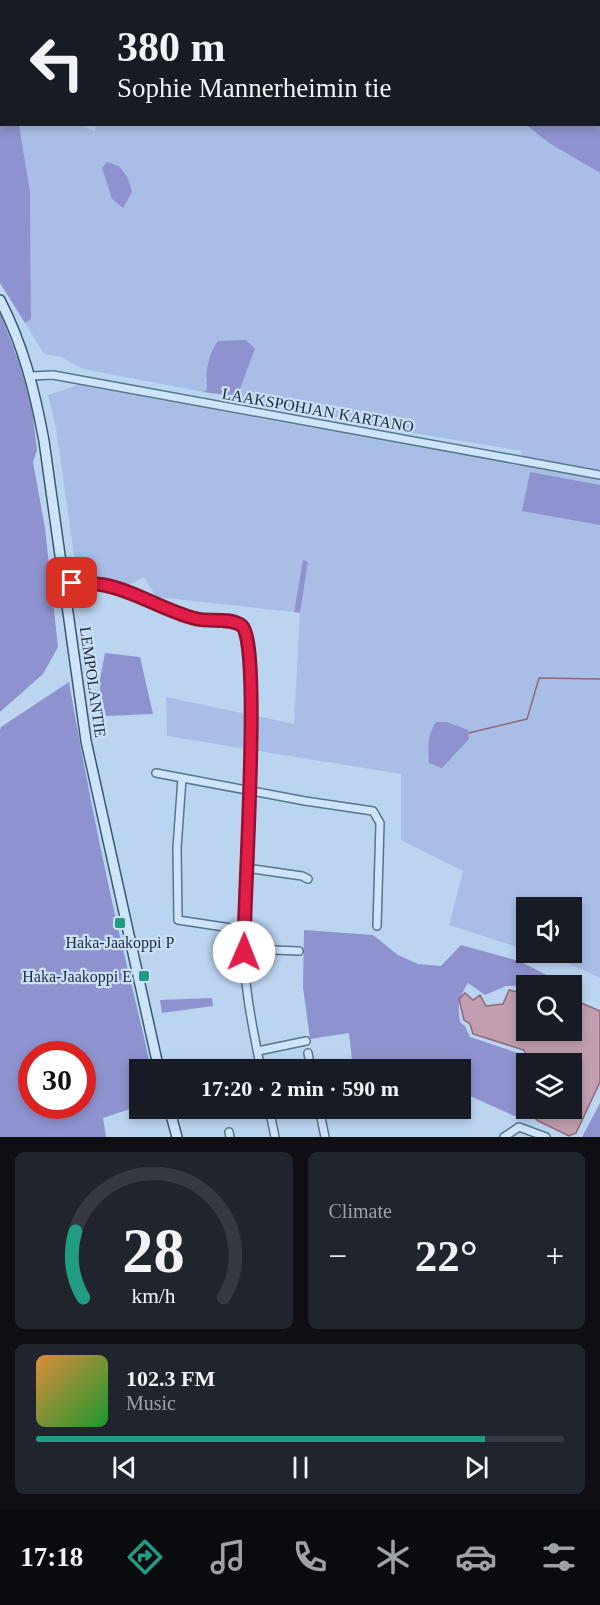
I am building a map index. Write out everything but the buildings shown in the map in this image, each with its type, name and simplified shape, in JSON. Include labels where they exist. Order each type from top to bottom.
[{"type":"street","name":"LEMPOLANTIE","points":[[0,300],[30,376],[44,441],[87,741],[157,1059]]},
{"type":"street","name":"LAAKSPOHJAN KARTANO","points":[[30,376],[54,375],[600,475]]},
{"type":"street","points":[[63,582],[103,584],[126,591],[169,611],[200,619],[234,622],[243,627],[251,671],[250,790],[244,949],[247,996],[259,1059]]},
{"type":"street","points":[[156,773],[304,801],[373,811],[380,823],[377,926]]},
{"type":"street","points":[[182,778],[177,848],[178,920],[244,930]]},
{"type":"street","points":[[246,868],[302,876],[308,879]]},
{"type":"street","points":[[244,949],[299,951]]},
{"type":"street","points":[[258,1051],[306,1041]]},
{"type":"street","points":[[308,1053],[309,1059]]},
{"type":"street","points":[[171,1119],[177,1137]]},
{"type":"street","points":[[271,1119],[275,1137]]},
{"type":"street","points":[[321,1119],[325,1137]]},
{"type":"street","points":[[504,1137],[519,1127],[546,1137]]},
{"type":"shaded area","points":[[0,126],[19,126],[30,191],[31,319],[25,323],[0,283]]},
{"type":"shaded area","points":[[19,126],[83,127],[95,131],[96,126],[527,126],[549,143],[600,173],[600,978],[567,963],[582,963],[582,897],[516,897],[516,947],[449,925],[463,871],[401,840],[401,774],[167,736],[166,697],[294,724],[300,613],[308,563],[303,561],[294,612],[156,597],[144,577],[131,584],[77,576],[56,428],[48,395],[78,385],[520,466],[522,451],[395,430],[237,397],[255,349],[205,378],[207,389],[204,392],[83,369],[61,357],[44,354],[25,323],[31,318],[30,191]]},
{"type":"shaded area","points":[[527,126],[600,126],[600,173],[549,143]]},
{"type":"shaded area","points":[[107,162],[119,166],[128,178],[132,192],[123,208],[112,199],[102,168]]},
{"type":"shaded area","points":[[0,312],[20,365],[32,408],[37,450],[33,462],[45,528],[58,647],[43,674],[0,712]]},
{"type":"shaded area","points":[[246,340],[255,349],[237,397],[204,392],[207,389],[206,377],[210,358],[218,341]]},
{"type":"shaded area","points":[[530,472],[600,485],[600,525],[522,511]]},
{"type":"shaded area","points":[[303,560],[308,562],[300,613],[294,612]]},
{"type":"shaded area","points":[[105,653],[140,657],[153,714],[106,716],[99,684]]},
{"type":"shaded area","points":[[69,682],[107,876],[149,1059],[129,1059],[129,1109],[103,1118],[106,1137],[0,1137],[1,727]]},
{"type":"shaded area","points":[[436,722],[447,722],[468,730],[469,739],[442,768],[429,763],[428,747]]},
{"type":"shaded area","points":[[304,930],[373,935],[398,955],[418,964],[441,966],[461,945],[516,960],[516,963],[523,963],[547,975],[516,975],[516,986],[506,986],[485,995],[468,983],[460,1001],[460,1022],[465,1026],[470,1037],[518,1053],[516,1053],[516,1117],[471,1096],[471,1059],[352,1059],[349,1033],[310,1039],[303,987]]},
{"type":"shaded area","points":[[509,990],[516,992],[516,1041],[582,1041],[582,1003],[600,1011],[600,1082],[576,1133],[569,1136],[536,1119],[582,1119],[582,1053],[525,1053],[524,1050],[473,1034],[470,1024],[464,1020],[459,999],[465,993],[473,1000],[480,995],[486,1006],[503,1004]]},
{"type":"shaded area","points":[[212,998],[213,1006],[162,1013],[160,1000]]},
{"type":"shaded area","points":[[600,1103],[600,1137],[582,1137]]},
{"type":"waterway","points":[[469,733],[527,719],[539,678],[600,679]]},
{"type":"place","name":"Haka-Jaakoppi P","points":[[120,923]]},
{"type":"place","name":"Haka-Jaakoppi E","points":[[144,976]]},
{"type":"route","points":[[72,583],[103,584],[126,591],[169,611],[200,619],[234,622],[243,627],[251,671],[250,790],[244,952]]}]
